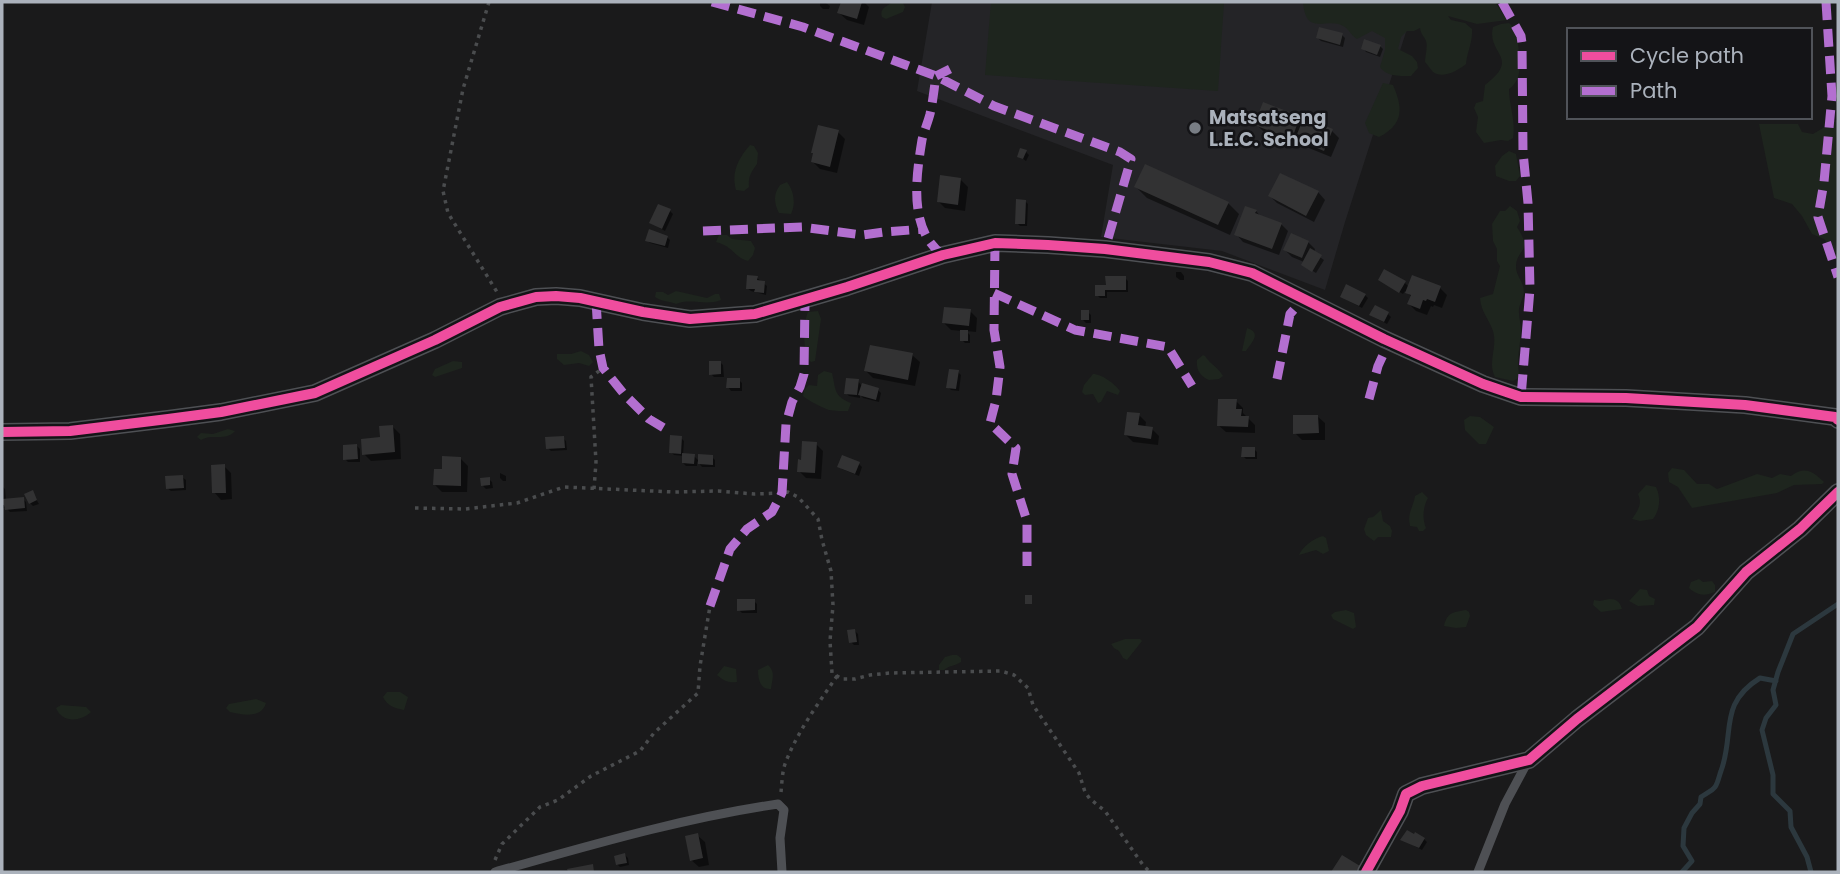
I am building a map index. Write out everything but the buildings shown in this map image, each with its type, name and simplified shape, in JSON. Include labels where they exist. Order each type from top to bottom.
[{"type":"street","points":[[2,432],[70,431],[169,419],[221,412],[315,393],[506,305],[536,297],[580,298],[690,319],[755,314],[943,255],[995,243],[1105,249],[1209,262],[1252,273],[1384,339],[1483,384],[1521,397],[1626,398],[1745,405],[1835,416],[1838,420]]},
{"type":"street","points":[[1366,872],[1400,811],[1406,794],[1422,786],[1529,760],[1577,719],[1697,627],[1746,572],[1800,529],[1838,492]]},
{"type":"lane","points":[[1478,872],[1505,804],[1529,760]]},
{"type":"lane","points":[[495,872],[733,810],[778,804],[784,810],[780,838],[782,872]]},
{"type":"path","points":[[489,2],[463,89],[443,191],[448,213],[506,305]]},
{"type":"path","points":[[594,489],[596,462],[591,377],[603,368]]},
{"type":"path","points":[[415,508],[465,509],[517,503],[564,487],[754,494],[788,492],[798,497],[818,519],[831,571],[832,673],[842,679],[890,673],[1001,671],[1014,675],[1028,688],[1033,705],[1079,773],[1085,792],[1105,811],[1150,872]]},
{"type":"path","points":[[495,872],[495,859],[502,844],[540,807],[558,800],[591,776],[640,751],[654,733],[698,693],[699,666],[710,606]]},
{"type":"path","points":[[778,804],[784,766],[812,712],[837,676]]},
{"type":"shaded area","points":[[892,2],[903,3],[903,12],[886,19],[882,17],[884,8]]},
{"type":"shaded area","name":"Matsatseng L.E.C. School","points":[[932,2],[1318,2],[1321,10],[1406,32],[1325,290],[1222,251],[1101,237],[1113,165],[917,91]]},
{"type":"shaded area","points":[[991,2],[1224,2],[1218,91],[985,75]]},
{"type":"shaded area","points":[[1303,2],[1495,2],[1507,20],[1477,24],[1448,16],[1451,20],[1465,23],[1472,29],[1472,34],[1466,64],[1445,74],[1433,72],[1425,62],[1427,43],[1420,28],[1407,31],[1401,37],[1398,49],[1412,56],[1418,68],[1411,76],[1398,76],[1386,73],[1380,67],[1385,38],[1372,31],[1357,39],[1339,24],[1313,23],[1305,13]]},
{"type":"shaded area","points":[[1509,23],[1517,31],[1520,63],[1518,78],[1509,89],[1513,138],[1508,141],[1484,143],[1476,132],[1478,117],[1474,108],[1476,103],[1483,101],[1485,85],[1501,68],[1502,61],[1492,36],[1493,27]]},
{"type":"shaded area","points":[[1383,83],[1393,85],[1400,108],[1393,127],[1379,137],[1369,133],[1365,123]]},
{"type":"shaded area","points":[[1838,119],[1838,255],[1824,239],[1812,234],[1792,204],[1774,198],[1759,124],[1798,124],[1802,132],[1813,134]]},
{"type":"shaded area","points":[[750,145],[754,146],[758,153],[757,164],[750,175],[749,187],[744,191],[736,190],[734,177],[737,166]]},
{"type":"shaded area","points":[[1509,151],[1516,154],[1520,176],[1516,181],[1496,176],[1495,166]]},
{"type":"shaded area","points":[[787,182],[794,198],[791,214],[779,213],[775,202],[778,188]]},
{"type":"shaded area","points":[[1510,206],[1517,211],[1520,221],[1517,227],[1524,242],[1516,267],[1524,292],[1519,310],[1519,378],[1513,381],[1495,377],[1492,366],[1494,337],[1480,298],[1493,294],[1500,266],[1493,241],[1492,224],[1500,211],[1505,211]]},
{"type":"shaded area","points":[[719,235],[751,241],[755,248],[753,255],[748,261],[740,257],[716,242]]},
{"type":"shaded area","points":[[676,291],[707,298],[719,294],[721,300],[676,304],[655,297],[656,292],[668,295]]},
{"type":"shaded area","points":[[818,311],[821,319],[815,361],[811,362],[805,346],[805,323],[808,312]]},
{"type":"shaded area","points":[[1247,328],[1255,335],[1246,351],[1242,351]]},
{"type":"shaded area","points":[[581,351],[589,355],[593,362],[589,366],[579,363],[564,365],[557,359],[557,354]]},
{"type":"shaded area","points":[[1203,355],[1223,376],[1209,380],[1201,375],[1197,360]]},
{"type":"shaded area","points":[[453,361],[462,362],[462,368],[435,377],[432,375],[435,369]]},
{"type":"shaded area","points":[[824,371],[832,373],[838,395],[851,403],[848,411],[829,410],[803,396],[809,385],[817,386],[818,375]]},
{"type":"shaded area","points":[[1093,374],[1112,383],[1120,391],[1118,395],[1107,391],[1098,403],[1093,394],[1085,395],[1082,392],[1084,385]]},
{"type":"shaded area","points":[[1470,416],[1480,417],[1494,427],[1486,444],[1479,444],[1465,430],[1464,420]]},
{"type":"shaded area","points":[[228,429],[235,431],[223,437],[201,440],[197,437],[201,433],[213,434]]},
{"type":"shaded area","points":[[1672,468],[1684,470],[1697,484],[1709,484],[1717,489],[1757,474],[1772,478],[1780,474],[1791,476],[1800,471],[1812,473],[1824,482],[1794,485],[1777,493],[1692,508],[1678,487],[1669,482],[1668,473]]},
{"type":"shaded area","points":[[1646,485],[1656,487],[1658,491],[1657,512],[1653,519],[1632,519],[1640,505],[1638,494]]},
{"type":"shaded area","points":[[1422,492],[1428,498],[1424,513],[1426,528],[1419,531],[1417,527],[1410,526],[1409,517],[1415,496]]},
{"type":"shaded area","points":[[1381,510],[1383,521],[1392,531],[1391,537],[1378,537],[1374,541],[1366,535],[1364,529],[1368,518]]},
{"type":"shaded area","points":[[1323,536],[1329,551],[1323,554],[1316,550],[1299,555],[1309,543]]},
{"type":"shaded area","points":[[1699,579],[1703,582],[1712,581],[1715,592],[1695,593],[1689,588],[1691,582]]},
{"type":"shaded area","points":[[1640,589],[1647,590],[1649,596],[1655,599],[1654,605],[1638,606],[1629,601]]},
{"type":"shaded area","points":[[1594,600],[1618,601],[1622,609],[1601,612],[1593,605]]},
{"type":"shaded area","points":[[1346,610],[1354,613],[1356,627],[1353,629],[1333,619],[1331,615]]},
{"type":"shaded area","points":[[1466,610],[1470,616],[1466,627],[1444,626],[1449,615]]},
{"type":"shaded area","points":[[1125,639],[1142,641],[1127,660],[1111,644]]},
{"type":"shaded area","points":[[952,655],[961,658],[961,662],[939,670],[945,657]]},
{"type":"shaded area","points":[[768,665],[773,673],[771,689],[762,686],[758,677],[758,670]]},
{"type":"shaded area","points":[[724,666],[736,669],[737,682],[726,681],[717,675]]},
{"type":"shaded area","points":[[387,692],[400,692],[408,697],[404,710],[387,703],[383,697]]},
{"type":"shaded area","points":[[256,699],[266,703],[256,714],[230,712],[226,708],[229,704]]},
{"type":"shaded area","points":[[61,705],[86,707],[91,712],[77,719],[67,718],[56,708]]},
{"type":"waterway","points":[[1811,872],[1807,857],[1791,827],[1790,811],[1773,794],[1773,775],[1762,730],[1766,718],[1776,705],[1773,690],[1793,634],[1838,604]]},
{"type":"waterway","points":[[1682,872],[1692,861],[1683,846],[1684,828],[1700,804],[1701,797],[1717,784],[1725,757],[1730,720],[1738,698],[1760,678],[1776,681]]},
{"type":"marked path","points":[[712,2],[803,27],[936,76],[994,106],[1120,152],[1131,159],[1105,249]]},
{"type":"marked path","points":[[1502,2],[1521,36],[1522,43],[1523,152],[1528,203],[1530,289],[1521,397]]},
{"type":"marked path","points":[[1826,2],[1832,96],[1818,217],[1838,277]]},
{"type":"marked path","points":[[943,255],[924,232],[919,217],[917,186],[922,140],[930,114],[936,76],[950,69]]},
{"type":"marked path","points":[[703,231],[802,227],[862,235],[924,229]]},
{"type":"marked path","points":[[995,243],[994,330],[1000,367],[990,423],[1016,448],[1012,474],[1027,521],[1027,566]]},
{"type":"marked path","points":[[994,293],[1075,330],[1168,347],[1192,386]]},
{"type":"marked path","points":[[710,606],[730,549],[747,529],[772,512],[782,493],[786,424],[804,374],[805,299]]},
{"type":"marked path","points":[[1277,379],[1290,314],[1303,299]]},
{"type":"marked path","points":[[596,301],[603,368],[649,419],[669,431]]},
{"type":"marked path","points":[[1369,399],[1378,366],[1389,342]]},
{"type":"cycle path","points":[[2,432],[70,431],[168,419],[221,412],[315,393],[435,340],[500,307],[536,297],[580,298],[690,319],[755,314],[943,255],[995,243],[1105,249],[1209,262],[1252,273],[1384,339],[1483,384],[1521,397],[1626,398],[1745,405],[1835,417],[1838,420]]},
{"type":"cycle path","points":[[1366,872],[1400,811],[1406,794],[1422,786],[1529,760],[1577,719],[1697,627],[1746,572],[1800,529],[1838,492]]},
{"type":"place","name":"Matsatseng L.E.C. School","points":[[1195,128]]}]
